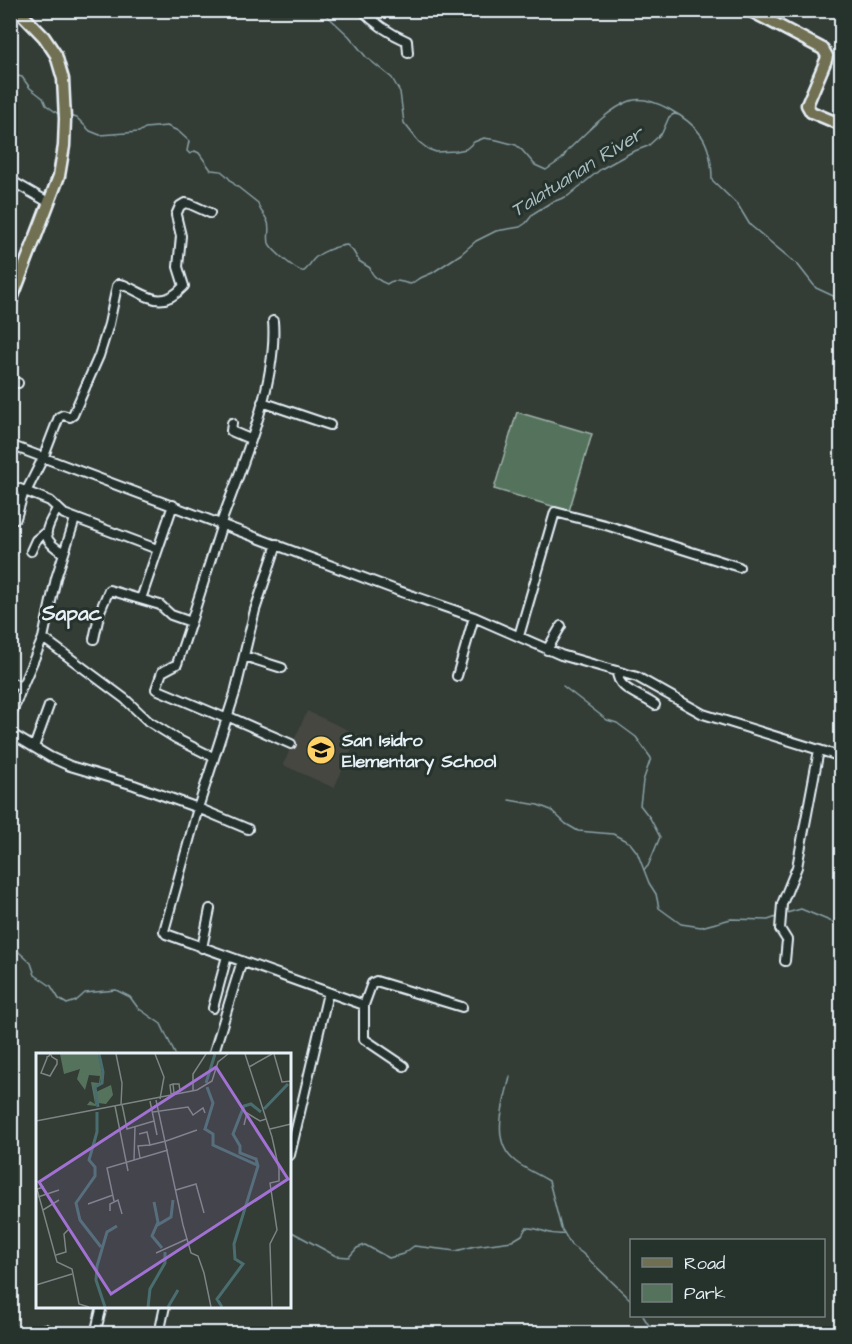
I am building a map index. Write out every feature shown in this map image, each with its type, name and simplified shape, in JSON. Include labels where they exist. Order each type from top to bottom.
[{"type":"main road","points":[[10,304],[61,166],[65,116],[63,79],[56,55],[44,37],[18,10]]},
{"type":"main road","points":[[749,10],[823,50],[827,56],[826,60],[807,105],[811,112],[842,125]]},
{"type":"street","points":[[363,10],[373,21],[407,41],[408,53]]},
{"type":"street","points":[[10,180],[48,202]]},
{"type":"street","points":[[16,518],[25,491],[44,456],[60,415],[68,417],[73,415],[99,356],[117,286],[124,285],[156,300],[165,300],[179,291],[184,286],[178,267],[181,236],[176,215],[185,203],[210,213]]},
{"type":"street","points":[[273,321],[273,357],[262,402],[177,664],[162,672],[156,689],[291,744]]},
{"type":"street","points":[[262,402],[330,425]]},
{"type":"street","points":[[232,423],[231,431],[250,439]]},
{"type":"street","points":[[10,445],[474,617],[547,650],[637,677],[703,714],[842,758]]},
{"type":"street","points":[[10,485],[50,501],[57,509],[75,519],[157,549]]},
{"type":"street","points":[[141,599],[173,505]]},
{"type":"street","points":[[31,551],[36,540],[46,532],[57,509]]},
{"type":"street","points":[[519,636],[555,512],[609,526],[739,567]]},
{"type":"street","points":[[10,718],[44,638],[56,578],[75,519]]},
{"type":"street","points":[[46,532],[50,545],[64,553]]},
{"type":"street","points":[[277,544],[255,610],[244,656],[164,931],[166,934],[202,948],[364,1005]]},
{"type":"street","points":[[94,639],[100,611],[109,590],[160,605],[171,615],[191,622]]},
{"type":"street","points":[[458,676],[474,617]]},
{"type":"street","points":[[547,650],[561,626]]},
{"type":"street","points":[[44,638],[125,699],[148,721],[213,757]]},
{"type":"street","points":[[244,656],[282,668]]},
{"type":"street","points":[[617,671],[617,678],[622,686],[655,705]]},
{"type":"street","points":[[10,682],[22,687]]},
{"type":"street","points":[[34,747],[49,706]]},
{"type":"street","points":[[10,733],[70,766],[134,784],[248,829]]},
{"type":"street","points":[[785,961],[787,940],[780,929],[783,900],[796,867],[819,750]]},
{"type":"street","points":[[202,948],[210,909]]},
{"type":"street","points":[[213,1008],[227,956]]},
{"type":"street","points":[[214,1052],[242,961]]},
{"type":"street","points":[[404,1066],[364,1039],[364,1005],[370,985],[376,981],[462,1007]]},
{"type":"street","points":[[291,1151],[328,993]]},
{"type":"street","points":[[95,1334],[102,1308]]},
{"type":"street","points":[[159,1334],[165,1308]]},
{"type":"shaded area","name":"San Isidro Elementary School","points":[[307,711],[359,735],[334,788],[283,765]]},
{"type":"green space","points":[[517,412],[592,434],[569,511],[494,489]]},
{"type":"waterway","points":[[321,10],[349,36],[366,57],[392,78],[400,92],[404,123],[419,142],[436,152],[466,149],[474,142],[484,138],[497,140],[516,145],[535,165],[546,170],[562,159],[568,150],[597,122],[630,101],[648,101],[669,109],[688,122],[701,135],[710,157],[712,180],[738,205],[750,225],[798,265],[816,288],[842,300]]},
{"type":"waterway","name":"Talatuanan River","points":[[10,74],[22,77],[30,88],[43,98],[46,105],[61,116]]},
{"type":"waterway","name":"Talatuanan River","points":[[68,116],[77,118],[90,131],[100,135],[139,132],[145,128],[167,126],[178,131],[189,141],[187,151],[190,154],[195,151],[199,153],[211,170],[221,171],[258,203],[268,223],[269,243],[285,260],[301,271],[304,271],[316,257],[324,252],[347,245],[359,261],[370,268],[374,276],[382,282],[387,284],[396,281],[411,284],[461,254],[476,241],[496,231],[520,227],[534,213],[568,196],[601,169],[648,146],[662,133],[669,117],[674,114],[679,115]]},
{"type":"waterway","points":[[563,686],[607,720],[617,723],[636,737],[651,758],[643,781],[640,805],[660,837],[648,866],[644,870]]},
{"type":"waterway","points":[[509,800],[538,805],[551,810],[566,824],[578,831],[613,834],[630,843],[637,852],[649,883],[656,894],[659,908],[681,924],[701,927],[731,919],[768,920],[779,916]]},
{"type":"waterway","points":[[783,914],[801,909],[842,926]]},
{"type":"waterway","points":[[10,944],[31,963],[35,975],[51,986],[59,999],[67,1004],[76,1001],[85,993],[116,990],[130,997],[138,1008],[161,1024],[175,1053]]},
{"type":"waterway","points":[[510,1077],[501,1122],[503,1144],[508,1154],[520,1165],[549,1181],[561,1228],[571,1245],[630,1299]]},
{"type":"waterway","points":[[291,1232],[336,1256],[349,1257],[357,1248],[365,1245],[389,1258],[403,1254],[414,1246],[456,1251],[512,1241],[522,1235],[526,1228],[552,1234],[564,1234]]},
{"type":"waterway","points":[[644,1317],[648,1324],[662,1334]]},
{"type":"place","name":"San Isidro Elementary School","points":[[321,750]]},
{"type":"district","name":"Sapac","points":[[72,613]]}]
